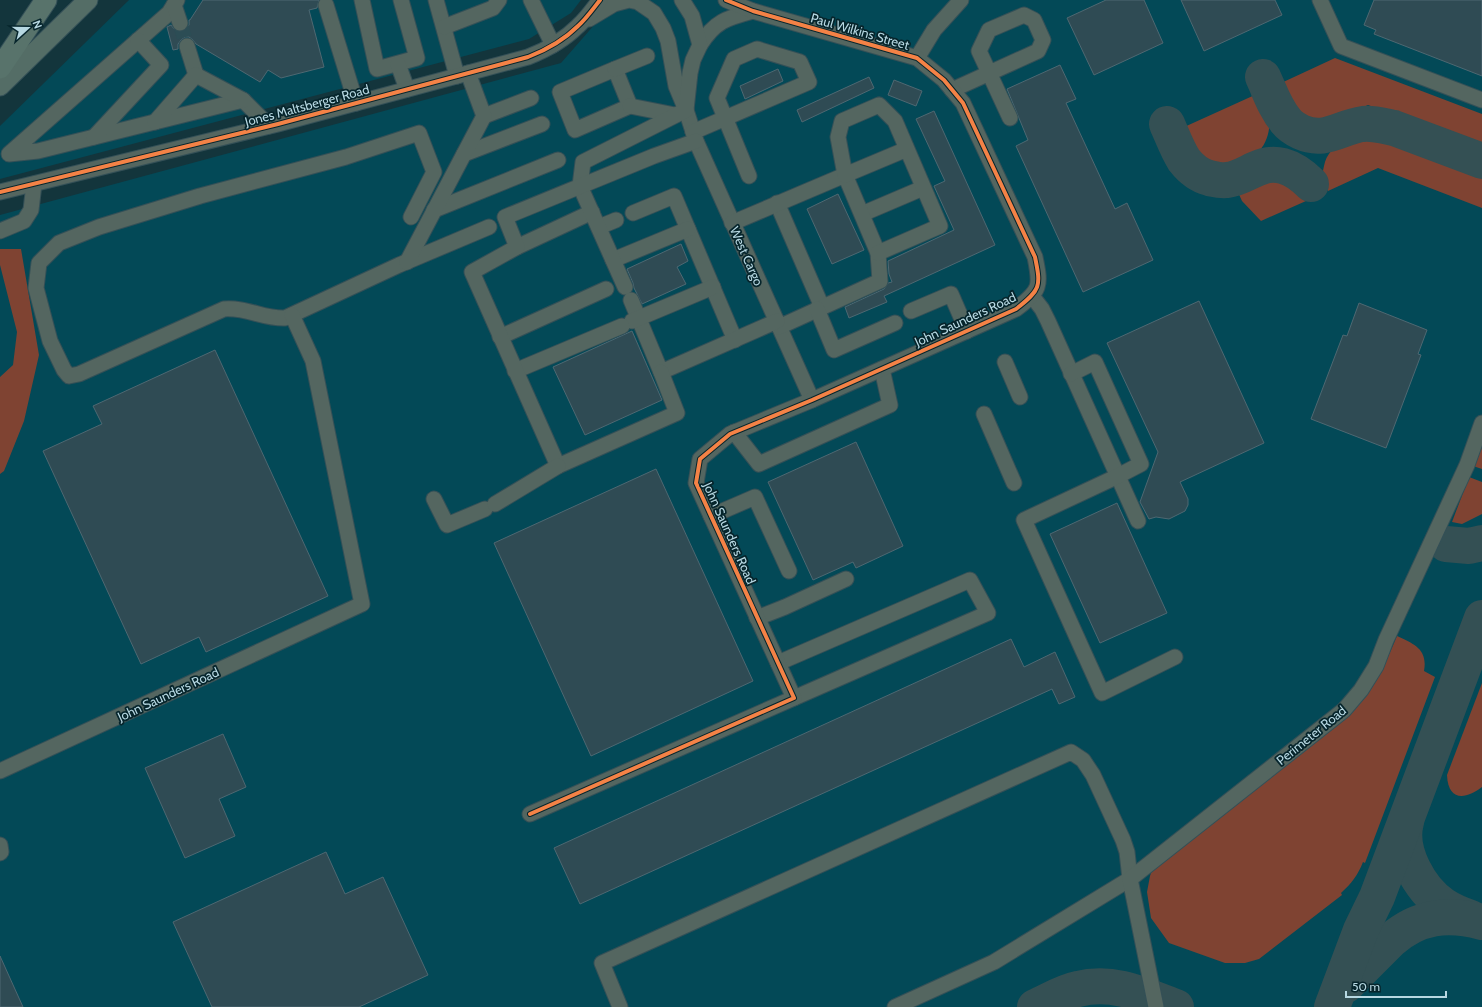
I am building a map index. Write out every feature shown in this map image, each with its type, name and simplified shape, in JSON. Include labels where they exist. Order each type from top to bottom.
[{"type":"highway","points":[[0,68],[46,0]]},
{"type":"main road","points":[[0,86],[88,0]]},
{"type":"street","points":[[362,0],[377,69],[416,58],[401,0]]},
{"type":"street","points":[[436,0],[444,27],[462,75],[484,116]]},
{"type":"street","points":[[444,27],[479,6],[493,8],[499,0]]},
{"type":"street","points":[[531,0],[553,45]]},
{"type":"street","name":"Jones Maltsberger Road","points":[[0,192],[269,126],[528,57],[562,39],[578,26],[600,0]]},
{"type":"street","name":"West Cargo","points":[[578,26],[614,4],[629,0],[638,2],[654,13],[663,28],[668,41],[680,113],[695,136],[732,223],[812,400]]},
{"type":"street","points":[[682,0],[692,16],[700,45]]},
{"type":"street","name":"Paul Wilkins Street","points":[[726,0],[753,11],[917,58],[944,80],[963,103],[1035,257],[1039,278],[1035,292]]},
{"type":"street","points":[[917,58],[934,30],[961,0]]},
{"type":"street","points":[[1320,0],[1341,46],[1482,100]]},
{"type":"street","points":[[175,3],[180,23]]},
{"type":"street","points":[[175,3],[170,13],[9,154],[38,151],[243,100]]},
{"type":"street","points":[[326,6],[356,103]]},
{"type":"street","name":"West Cargo","points":[[680,113],[693,60],[708,32],[731,17],[753,11]]},
{"type":"street","points":[[94,138],[161,65],[138,40]]},
{"type":"street","points":[[187,46],[196,75],[243,100],[269,126]]},
{"type":"street","points":[[517,247],[505,217],[695,136],[725,118],[809,82],[800,62],[757,49],[734,59],[717,98],[725,118],[750,176]]},
{"type":"street","points":[[647,56],[560,92],[575,130],[630,106],[680,113]]},
{"type":"street","points":[[398,64],[407,89]]},
{"type":"street","points":[[615,69],[630,106]]},
{"type":"street","points":[[952,90],[989,72],[1010,118]]},
{"type":"street","points":[[154,122],[196,75]]},
{"type":"street","points":[[407,262],[484,116],[531,98]]},
{"type":"street","points":[[661,372],[735,340],[819,308],[880,281],[878,253],[845,175],[838,138],[842,121],[879,105],[895,121],[940,226],[878,253]]},
{"type":"street","points":[[434,499],[447,525],[490,506],[558,466],[677,413],[661,372],[631,322],[620,289],[613,260],[580,186],[583,162],[680,113]]},
{"type":"street","points":[[464,154],[542,124]]},
{"type":"street","points":[[411,217],[434,172],[419,134],[346,157],[200,196],[99,227],[60,243],[39,264],[36,288],[50,341],[64,370],[69,376],[79,374],[224,309],[235,308],[248,310],[273,318],[285,318],[407,262],[489,227]]},
{"type":"street","points":[[732,223],[907,149]]},
{"type":"street","points":[[434,210],[558,160]]},
{"type":"street","points":[[0,231],[24,221],[31,210],[34,184]]},
{"type":"street","points":[[862,214],[924,188]]},
{"type":"street","points":[[633,213],[674,196],[735,340]]},
{"type":"street","points":[[778,203],[834,350],[896,323]]},
{"type":"street","points":[[558,466],[472,272],[517,247],[592,212]]},
{"type":"street","points":[[599,227],[616,220]]},
{"type":"street","points":[[613,260],[688,229]]},
{"type":"street","points":[[515,371],[713,287]]},
{"type":"street","points":[[500,337],[620,289]]},
{"type":"street","points":[[1035,292],[1138,521]]},
{"type":"street","name":"John Saunders Road","points":[[794,698],[696,483],[700,459],[734,432],[812,400],[967,331],[1016,308],[1035,292]]},
{"type":"street","points":[[911,311],[952,294],[967,331]]},
{"type":"street","name":"John Saunders Road","points":[[0,772],[337,617],[362,604],[312,361],[292,315]]},
{"type":"street","points":[[1005,362],[1020,397]]},
{"type":"street","points":[[1071,374],[1095,362],[1140,464],[1118,476],[1024,520],[1102,693],[1176,657]]},
{"type":"street","points":[[734,432],[759,464],[890,405],[882,369]]},
{"type":"street","points":[[984,414],[1014,483]]},
{"type":"street","name":"Perimeter Road","points":[[895,1007],[994,962],[1130,879],[1344,710],[1361,690],[1376,666],[1386,640],[1467,464],[1482,423]]},
{"type":"street","points":[[711,516],[755,497],[790,571]]},
{"type":"street","points":[[757,618],[846,579]]},
{"type":"street","points":[[530,814],[988,613],[970,580],[778,663]]},
{"type":"street","points":[[620,1007],[602,963],[1071,752],[1083,760],[1094,775],[1123,840],[1127,852],[1130,879],[1156,1007]]},
{"type":"street","points":[[0,845],[2,852],[0,853]]},
{"type":"shaded area","points":[[129,0],[581,0],[571,13],[529,39],[0,179],[0,126]]},
{"type":"shaded area","points":[[616,0],[1482,0],[1482,1007],[0,1007],[0,215],[561,63]]},
{"type":"shaded area","points":[[1335,58],[1482,114],[1482,148],[1368,105],[1332,121],[1313,123],[1304,121],[1292,112],[1279,84]]},
{"type":"shaded area","points":[[1257,94],[1269,124],[1267,139],[1259,151],[1244,161],[1229,166],[1213,167],[1200,161],[1191,150],[1182,128]]},
{"type":"shaded area","points":[[1374,136],[1404,144],[1482,172],[1482,208],[1378,168],[1328,191],[1323,180],[1323,174],[1324,166],[1331,151],[1343,142]]},
{"type":"shaded area","points":[[1271,177],[1283,179],[1292,183],[1296,186],[1306,201],[1261,221],[1242,201],[1237,190],[1263,178]]},
{"type":"shaded area","points":[[0,249],[21,249],[39,355],[24,421],[4,471],[0,474],[0,377],[13,365],[17,332],[0,265]]},
{"type":"shaded area","points":[[1482,442],[1482,469],[1473,466]]},
{"type":"shaded area","points":[[1469,477],[1482,482],[1482,514],[1462,524],[1452,522]]},
{"type":"shaded area","points":[[1397,636],[1414,645],[1422,652],[1425,664],[1424,671],[1435,677],[1365,863],[1363,862],[1354,879],[1341,893],[1342,895],[1259,959],[1245,963],[1225,963],[1169,943],[1151,918],[1147,892],[1152,870],[1342,721],[1361,701],[1375,682]]},
{"type":"shaded area","points":[[1482,683],[1482,787],[1470,794],[1458,796],[1450,790],[1447,775]]},
{"type":"building","points":[[203,0],[319,0],[317,8],[309,10],[324,67],[281,78],[268,70],[260,82],[196,44],[189,37],[185,37],[181,40],[178,44],[178,49],[173,50],[167,27],[171,25],[179,32],[186,29],[189,25],[189,20]]},
{"type":"building","points":[[1106,0],[1144,0],[1163,43],[1094,75],[1067,18]]},
{"type":"building","points":[[1181,0],[1275,0],[1282,15],[1204,51]]},
{"type":"building","points":[[1374,0],[1482,0],[1482,76],[1374,34],[1376,30],[1364,25]]},
{"type":"building","points":[[1060,65],[1076,99],[1066,103],[1115,209],[1127,203],[1153,260],[1083,292],[1016,146],[1028,140],[1007,89]]},
{"type":"building","points":[[778,69],[783,81],[745,99],[740,86]]},
{"type":"building","points":[[869,77],[874,88],[802,122],[797,110]]},
{"type":"building","points":[[894,80],[922,91],[916,106],[888,95]]},
{"type":"building","points":[[934,111],[995,245],[884,296],[887,302],[849,318],[845,307],[884,289],[888,283],[892,282],[889,274],[888,261],[954,230],[934,186],[945,181],[916,119]]},
{"type":"building","points":[[838,194],[864,250],[832,264],[807,209]]},
{"type":"building","points":[[681,244],[688,261],[677,267],[686,284],[642,304],[627,269]]},
{"type":"building","points":[[1199,301],[1264,443],[1180,482],[1188,499],[1188,505],[1185,511],[1169,519],[1156,517],[1149,519],[1140,502],[1158,452],[1107,343]]},
{"type":"building","points":[[1359,303],[1427,330],[1418,354],[1421,355],[1386,448],[1311,419],[1343,335],[1347,336]]},
{"type":"building","points":[[632,331],[662,400],[585,435],[553,367]]},
{"type":"building","points":[[215,350],[328,596],[206,652],[199,637],[141,664],[43,451],[102,424],[93,406]]},
{"type":"building","points":[[856,442],[903,546],[856,568],[853,562],[813,580],[768,482]]},
{"type":"building","points":[[656,469],[753,681],[591,756],[494,543]]},
{"type":"building","points":[[1117,503],[1167,613],[1100,643],[1050,534]]},
{"type":"building","points":[[1011,639],[1024,667],[1055,652],[1075,697],[1059,704],[1052,689],[580,904],[554,848]]},
{"type":"building","points":[[223,734],[246,787],[219,799],[235,836],[185,858],[145,768]]},
{"type":"building","points":[[326,852],[345,894],[383,877],[428,975],[359,1007],[212,1007],[173,922]]},
{"type":"building","points":[[0,956],[23,1007],[0,1007]]},
{"type":"taxiway","points":[[1263,77],[1282,116],[1291,126],[1301,132],[1318,136],[1363,124],[1378,125],[1394,128],[1482,161]]},
{"type":"taxiway","points":[[1167,124],[1184,160],[1195,171],[1205,177],[1218,180],[1234,179],[1260,167],[1275,165],[1291,169],[1311,184]]},
{"type":"taxiway","points":[[1446,544],[1469,546],[1482,543]]},
{"type":"taxiway","points":[[1332,1007],[1361,930],[1377,897],[1482,618]]},
{"type":"taxiway","points":[[1406,822],[1404,833],[1405,845],[1408,857],[1419,879],[1434,898],[1443,905],[1457,913],[1471,918]]},
{"type":"taxiway","points":[[1346,985],[1391,940],[1412,926],[1423,921],[1445,917],[1469,919],[1482,922]]},
{"type":"taxiway","points":[[1035,1007],[1072,990],[1104,986],[1128,990],[1176,1007]]},
{"type":"tunnel","points":[[180,23],[187,46]]},
{"type":"cycle path","points":[[0,192],[278,124],[528,57],[548,48],[567,36],[584,20],[600,0]]},
{"type":"cycle path","points":[[530,814],[794,698],[696,483],[700,459],[730,434],[812,400],[1016,309],[1035,292],[1037,287],[1038,275],[1035,257],[963,103],[944,80],[917,58],[753,11],[726,0]]}]
